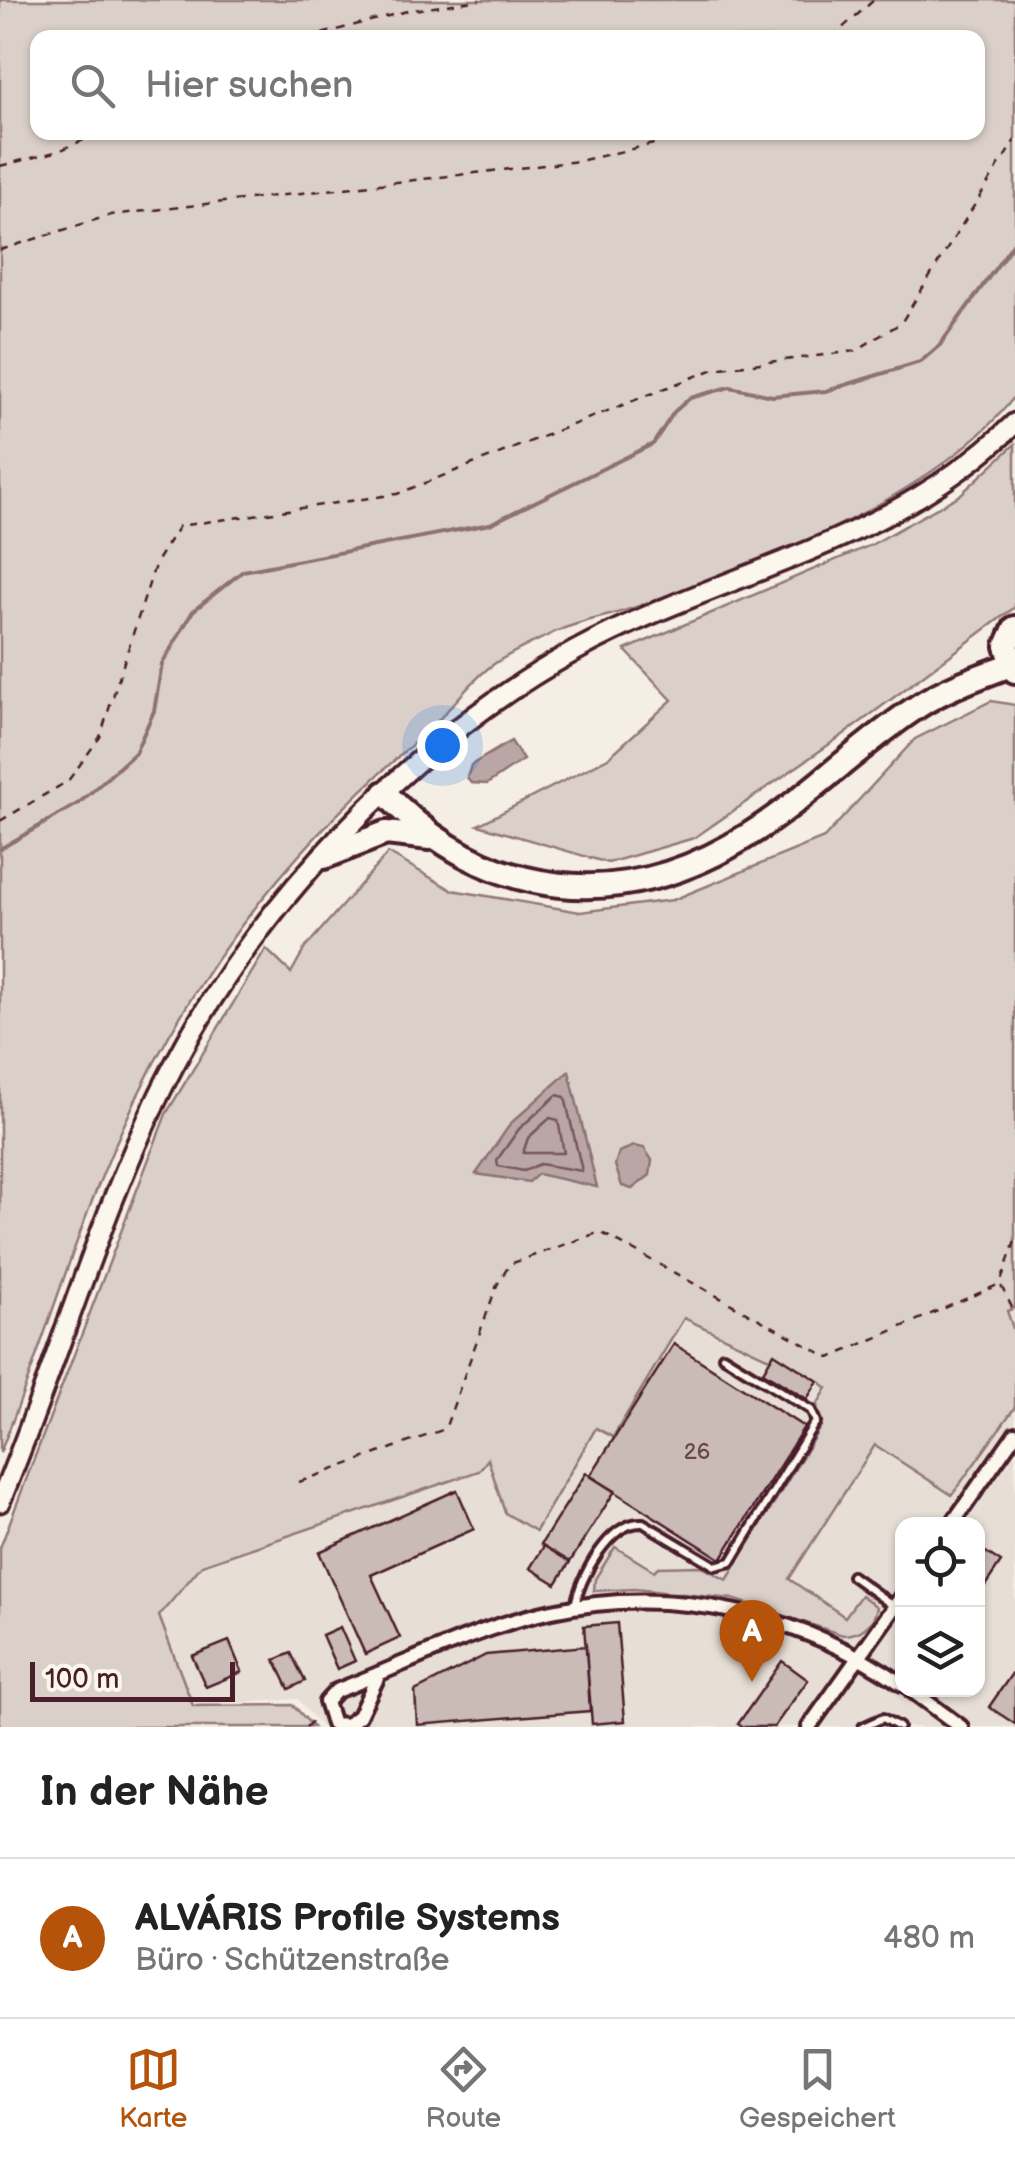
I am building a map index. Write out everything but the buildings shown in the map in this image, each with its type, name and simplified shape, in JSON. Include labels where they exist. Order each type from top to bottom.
[{"type":"highway","points":[[385,793],[434,838],[480,864],[544,883],[618,885],[674,873],[752,834],[919,706],[1012,668],[1007,646],[1015,628]]},
{"type":"highway","points":[[324,857],[386,834],[434,838]]},
{"type":"main road","points":[[0,1502],[172,1068],[255,937],[324,857],[385,793],[495,700],[538,673],[657,614],[895,514],[964,469],[1015,423]]},
{"type":"street","points":[[957,1517],[1015,1434]]},
{"type":"street","points":[[380,1674],[359,1716],[348,1725],[333,1724],[326,1702],[336,1691],[482,1632],[575,1607],[619,1600],[730,1610],[776,1622],[861,1656],[895,1679]]},
{"type":"street","points":[[809,1727],[895,1607]]},
{"type":"street","points":[[921,1697],[962,1727]]},
{"type":"lane","points":[[575,1607],[579,1586],[591,1566],[619,1529],[631,1522],[643,1523],[715,1566],[731,1562],[812,1430],[816,1422],[811,1410],[723,1356]]},
{"type":"lane","points":[[852,1576],[895,1600]]},
{"type":"lane","points":[[863,1727],[883,1718],[900,1727]]},
{"type":"path","points":[[337,30],[407,11],[480,0]]},
{"type":"path","points":[[840,30],[874,0]]},
{"type":"path","points":[[0,166],[59,152],[85,140]]},
{"type":"path","points":[[0,250],[110,215],[579,161],[670,140]]},
{"type":"path","points":[[0,821],[68,781],[100,737],[156,562],[179,526],[397,494],[714,369],[856,352],[901,323],[1015,140]]},
{"type":"path","points":[[299,1482],[446,1429],[497,1284],[510,1264],[600,1232],[830,1358],[1000,1284]]},
{"type":"path","points":[[1015,1241],[1000,1284],[1015,1313]]},
{"type":"path","points":[[306,1727],[327,1714]]},
{"type":"shaded area","points":[[0,0],[1015,0],[1015,396],[980,433],[937,468],[836,527],[728,574],[562,629],[498,661],[374,778],[288,867],[213,964],[180,1016],[123,1127],[0,1453]]},
{"type":"shaded area","points":[[1015,444],[1015,607],[850,730],[694,838],[608,863],[478,825],[608,758],[672,700],[625,650],[871,545],[960,495]]},
{"type":"shaded area","points":[[991,701],[1015,705],[1015,1308],[1007,1311],[1015,1334],[1015,1407],[952,1495],[875,1445],[789,1579],[845,1617],[861,1595],[877,1607],[869,1624],[843,1635],[733,1599],[634,1589],[594,1591],[595,1579],[615,1547],[654,1571],[658,1567],[700,1566],[727,1580],[821,1426],[817,1405],[827,1388],[820,1382],[684,1318],[613,1437],[596,1428],[536,1531],[505,1513],[488,1459],[479,1471],[202,1565],[159,1616],[193,1706],[293,1705],[313,1727],[0,1727],[0,1548],[166,1114],[266,949],[291,973],[305,948],[388,853],[452,890],[580,912],[673,900],[824,838],[915,739]]},
{"type":"shaded area","points":[[626,1266],[929,1336],[1015,1308],[1015,1727],[321,1727],[298,1699],[193,1706],[159,1616],[202,1565],[479,1471]]},
{"type":"water","points":[[511,741],[523,760],[487,784],[471,783],[467,778],[471,765]]},
{"type":"water","points":[[569,1071],[597,1187],[538,1174],[529,1182],[476,1174],[511,1123]]},
{"type":"water","points":[[634,1146],[644,1148],[652,1160],[650,1175],[632,1189],[622,1186],[615,1165],[619,1152]]},
{"type":"waterway","points":[[0,849],[79,803],[135,753],[154,711],[162,664],[193,611],[243,571],[490,524],[653,444],[674,412],[690,398],[730,387],[772,396],[826,391],[920,362],[940,345],[1015,241]]},
{"type":"place","name":"ALVÁRIS Profile Systems","points":[[752,1682]]}]
